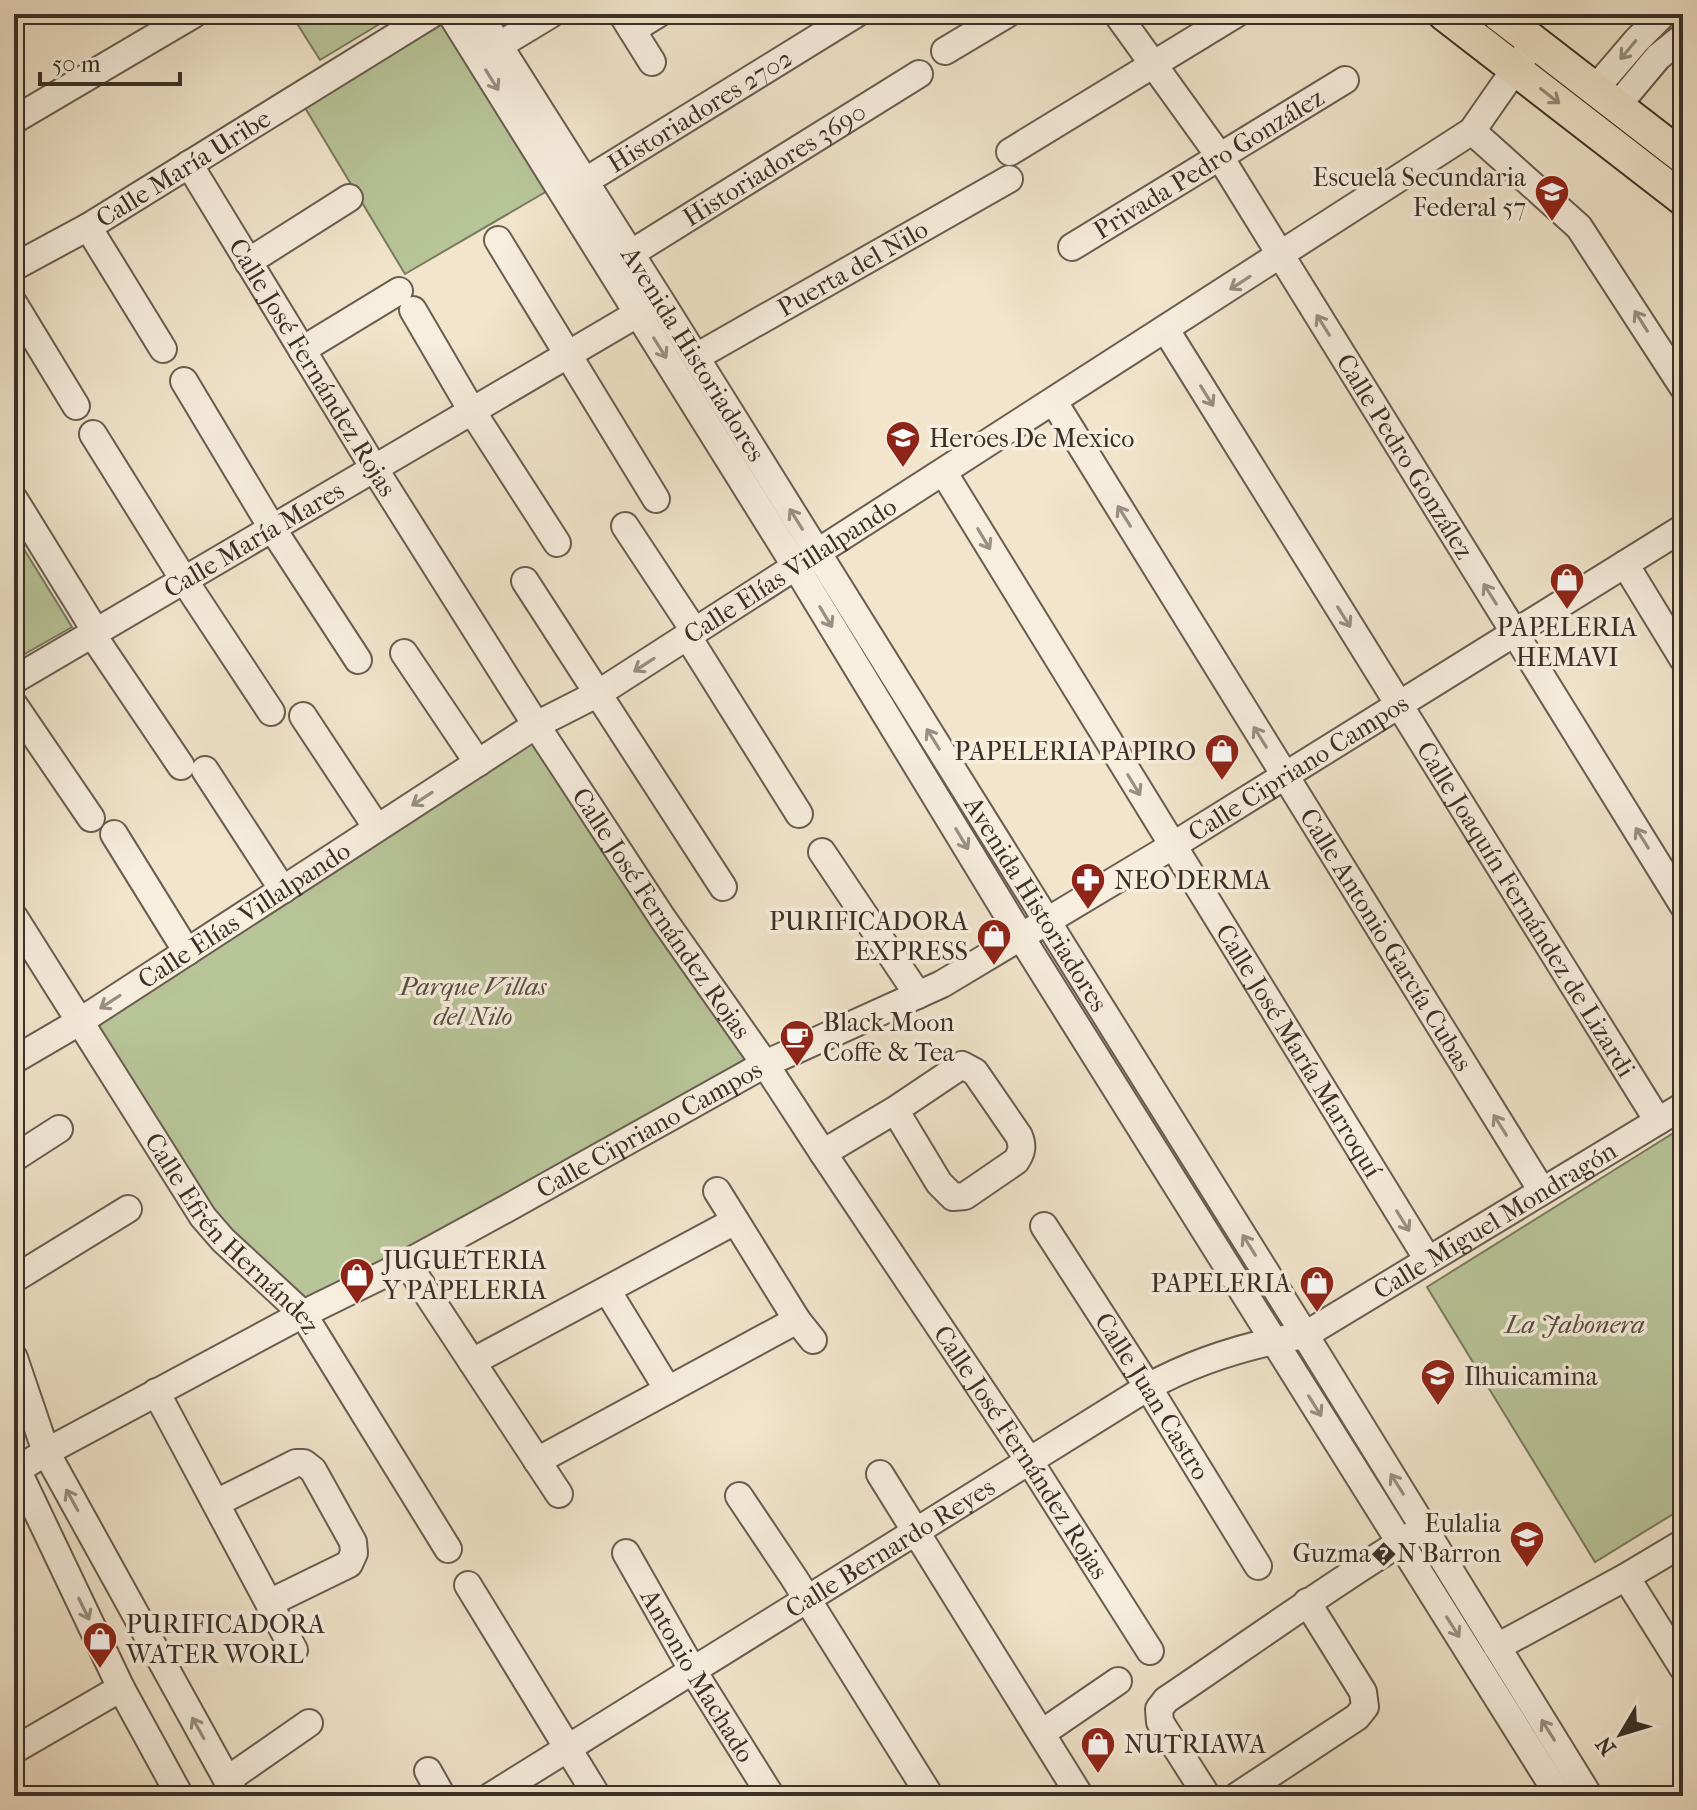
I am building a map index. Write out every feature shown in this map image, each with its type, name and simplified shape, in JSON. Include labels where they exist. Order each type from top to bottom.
[{"type":"main road","points":[[1498,14],[1683,157]]},
{"type":"main road","points":[[1453,17],[1515,70],[1683,199]]},
{"type":"street","points":[[14,120],[194,14]]},
{"type":"street","name":"Calle María Uribe","points":[[18,257],[88,227],[432,14]]},
{"type":"street","name":"Avenida Historiadores","points":[[451,14],[649,307],[807,560],[1047,922],[1589,1796]]},
{"type":"street","name":"Avenida Historiadores","points":[[479,14],[630,254],[649,307],[696,357],[1021,937],[1559,1796]]},
{"type":"street","points":[[498,46],[551,14]]},
{"type":"street","points":[[652,62],[627,22],[658,14]]},
{"type":"street","name":"Historiadores 2702","points":[[584,182],[856,14]]},
{"type":"street","points":[[945,51],[1007,14]]},
{"type":"street","name":"Calle Pedro González","points":[[1117,14],[1220,157],[1683,905]]},
{"type":"street","points":[[1010,152],[1236,14]]},
{"type":"street","points":[[1606,98],[1663,14]]},
{"type":"street","points":[[1606,98],[1683,37]]},
{"type":"street","name":"Calle Elías Villalpando","points":[[14,1060],[79,1022],[536,725],[599,693],[692,634],[1472,131],[1534,42]]},
{"type":"street","name":"Historiadores 3690","points":[[630,254],[919,74]]},
{"type":"street","name":"Privada Pedro González","points":[[1072,247],[1345,80]]},
{"type":"street","points":[[1472,131],[1579,227],[1683,387]]},
{"type":"street","name":"Calle José Fernández Rojas","points":[[189,164],[374,468],[536,725],[663,919],[765,1064],[1030,1462],[1150,1651]]},
{"type":"street","name":"Puerta del Nilo","points":[[696,357],[1009,179]]},
{"type":"street","points":[[248,262],[349,198]]},
{"type":"street","points":[[88,227],[163,349]]},
{"type":"street","points":[[498,240],[656,499]]},
{"type":"street","points":[[302,350],[406,300],[472,411],[557,543]]},
{"type":"street","points":[[14,304],[76,406]]},
{"type":"street","name":"Calle María Mares","points":[[14,680],[649,307]]},
{"type":"street","name":"Calle Joaquín Fernández de Lizardi","points":[[1166,330],[1658,1121]]},
{"type":"street","points":[[184,381],[272,528],[358,660]]},
{"type":"street","name":"Calle Antonio García Cubas","points":[[1054,402],[1542,1191]]},
{"type":"street","points":[[93,434],[271,712]]},
{"type":"street","name":"Calle José María Marroquí","points":[[944,473],[1171,847],[1428,1260]]},
{"type":"street","points":[[14,499],[94,633],[283,890]]},
{"type":"street","points":[[625,526],[799,814]]},
{"type":"street","name":"Calle Cipriano Campos","points":[[15,1469],[303,1314],[407,1263],[765,1064],[918,995],[1021,937],[1683,528]]},
{"type":"street","points":[[1625,564],[1683,659]]},
{"type":"street","points":[[525,581],[723,887]]},
{"type":"street","points":[[404,653],[478,763]]},
{"type":"street","points":[[14,705],[91,818]]},
{"type":"street","points":[[303,716],[377,828]]},
{"type":"street","points":[[114,834],[187,952]]},
{"type":"street","points":[[822,852],[918,995]]},
{"type":"street","name":"Calle Efrén Hernández","points":[[14,917],[212,1228],[303,1314],[448,1549]]},
{"type":"street","points":[[823,1153],[962,1065],[975,1072],[1019,1136],[1020,1155],[1016,1161],[965,1196],[953,1197],[939,1183],[895,1110]]},
{"type":"street","name":"Calle Miguel Mondragón","points":[[1305,1335],[1683,1106]]},
{"type":"street","points":[[14,1158],[59,1129]]},
{"type":"street","points":[[537,1461],[668,1390],[805,1330],[717,1191]]},
{"type":"street","points":[[14,1279],[128,1209]]},
{"type":"street","points":[[472,1362],[735,1221]]},
{"type":"street","name":"Calle Juan Castro","points":[[1044,1226],[1258,1566]]},
{"type":"street","points":[[407,1263],[559,1494]]},
{"type":"street","points":[[607,1290],[668,1390]]},
{"type":"street","name":"Calle Bernardo Reyes","points":[[491,1796],[1148,1387],[1172,1374],[1274,1340],[1305,1335]]},
{"type":"street","points":[[14,1358],[46,1452],[231,1788],[309,1723]]},
{"type":"street","points":[[156,1392],[294,1650]]},
{"type":"street","points":[[216,1503],[296,1463],[304,1463],[313,1470],[353,1542],[354,1553],[349,1564],[269,1603]]},
{"type":"street","points":[[15,1469],[121,1688],[180,1796]]},
{"type":"street","points":[[880,1474],[1080,1796]]},
{"type":"street","points":[[739,1496],[930,1796]]},
{"type":"street","points":[[1207,1796],[1160,1722],[1159,1709],[1166,1700],[1279,1625],[1307,1602],[1424,1528]]},
{"type":"street","points":[[1497,1647],[1683,1543]]},
{"type":"street","name":"Antonio Machado","points":[[626,1553],[693,1671],[771,1796]]},
{"type":"street","points":[[1626,1577],[1683,1668]]},
{"type":"street","points":[[468,1585],[597,1796]]},
{"type":"street","points":[[1237,1796],[1357,1717],[1365,1707],[1363,1692],[1307,1602]]},
{"type":"street","points":[[1042,1733],[1118,1681]]},
{"type":"street","points":[[14,1750],[121,1688]]},
{"type":"street","points":[[428,1771],[442,1796]]},
{"type":"green space","points":[[291,14],[396,14],[320,60]]},
{"type":"green space","points":[[444,20],[549,190],[405,274],[304,106]]},
{"type":"green space","points":[[14,533],[72,627],[14,660]]},
{"type":"green space","name":"Parque Villas del Nilo","points":[[536,741],[754,1062],[303,1306],[216,1230],[84,1022]]},
{"type":"green space","name":"La Jabonera","points":[[1683,1127],[1683,1508],[1595,1562],[1427,1287]]},
{"type":"place","name":"Escuela Secundaria Federal 57","points":[[1552,223]]},
{"type":"place","name":"Heroes De Mexico","points":[[903,469]]},
{"type":"place","name":"PAPELERIA HEMAVI","points":[[1567,611]]},
{"type":"place","name":"PAPELERIA PAPIRO","points":[[1222,782]]},
{"type":"place","name":"NEO DERMA","points":[[1088,911]]},
{"type":"place","name":"PURIFICADORA EXPRESS","points":[[994,967]]},
{"type":"place","name":"Black Moon Coffe & Tea","points":[[797,1068]]},
{"type":"place","name":"JUGUETERIA Y PAPELERIA","points":[[357,1306]]},
{"type":"place","name":"PAPELERIA","points":[[1317,1314]]},
{"type":"place","name":"Ilhuicamina","points":[[1438,1407]]},
{"type":"place","name":"Eulalia Guzma�N Barron","points":[[1527,1569]]},
{"type":"place","name":"PURIFICADORA WATER WORL","points":[[100,1670]]},
{"type":"place","name":"NUTRIAWA","points":[[1098,1775]]}]
